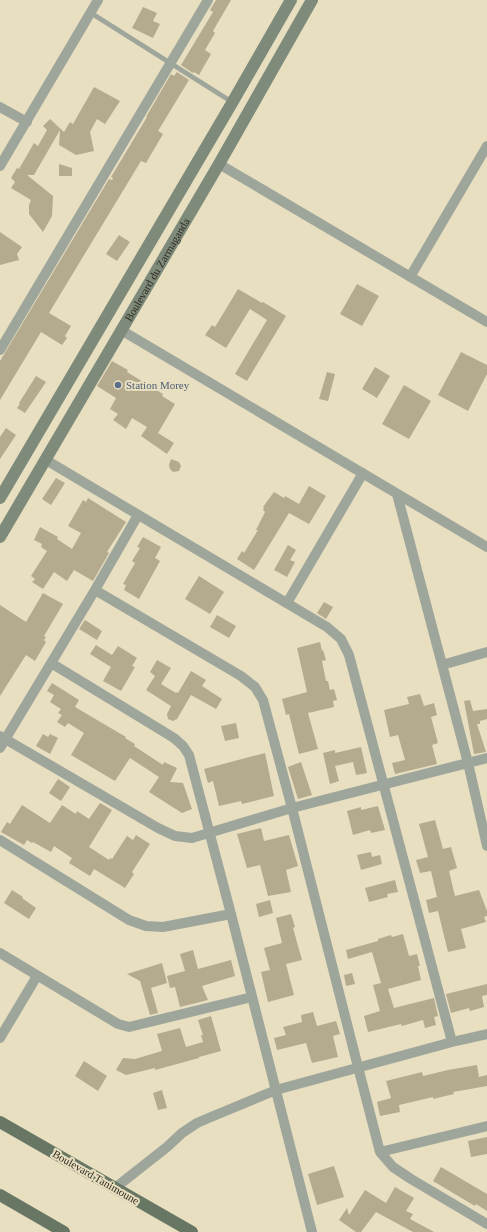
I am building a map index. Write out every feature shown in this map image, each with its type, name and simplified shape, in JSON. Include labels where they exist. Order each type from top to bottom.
[{"type":"main road","name":"Boulevard du Zarmaganda","points":[[0,498],[291,0]]},
{"type":"main road","name":"Boulevard du Zarmaganda","points":[[0,537],[219,164],[312,0]]},
{"type":"main road","name":"Boulevard Tanimoune","points":[[0,1122],[192,1232]]},
{"type":"main road","points":[[0,1195],[49,1228],[64,1232]]},
{"type":"street","points":[[0,166],[98,0]]},
{"type":"street","points":[[0,350],[208,0]]},
{"type":"street","points":[[0,107],[27,122]]},
{"type":"street","points":[[410,277],[487,146]]},
{"type":"street","points":[[219,164],[487,322]]},
{"type":"street","points":[[121,330],[487,547]]},
{"type":"street","points":[[46,460],[327,627],[341,639],[349,655],[452,1042]]},
{"type":"street","points":[[287,603],[363,473]]},
{"type":"street","points":[[397,494],[468,763],[487,846]]},
{"type":"street","points":[[0,748],[3,737],[51,663],[138,515]]},
{"type":"street","points":[[95,590],[241,676],[255,687],[263,700],[380,1152],[393,1167],[410,1179],[487,1224]]},
{"type":"street","points":[[442,665],[487,652]]},
{"type":"street","points":[[51,663],[174,738],[183,746],[189,755],[312,1232]]},
{"type":"street","points":[[3,737],[158,828],[175,836],[192,838],[292,808],[487,758]]},
{"type":"street","points":[[0,840],[129,920],[146,926],[163,927],[231,914]]},
{"type":"street","points":[[0,953],[118,1024],[129,1027],[252,998]]},
{"type":"street","points":[[0,1038],[37,976]]},
{"type":"street","points":[[115,1188],[167,1147],[182,1133],[197,1123],[276,1090],[452,1042],[487,1034]]},
{"type":"street","points":[[380,1152],[487,1126]]},
{"type":"lane","points":[[91,13],[232,103]]},
{"type":"building","points":[[216,0],[231,0],[213,31],[215,33],[205,50],[211,54],[199,75],[181,65],[213,12],[210,10]]},
{"type":"building","points":[[143,7],[157,13],[153,21],[160,24],[153,38],[132,28]]},
{"type":"building","points":[[177,72],[189,80],[158,131],[163,134],[146,163],[141,161],[49,313],[71,326],[65,336],[67,338],[62,345],[41,332],[0,400],[0,361],[109,179],[112,180],[113,178],[111,177],[171,74],[174,76]]},
{"type":"building","points":[[94,87],[120,101],[105,124],[97,119],[90,132],[94,151],[76,155],[59,145],[60,130],[34,175],[27,175],[53,196],[52,216],[43,232],[29,214],[29,205],[31,200],[11,188],[15,182],[11,178],[17,168],[19,169],[34,143],[38,146],[47,130],[43,126],[50,119],[64,132],[70,122],[73,124]]},
{"type":"building","points":[[59,164],[72,168],[72,176],[59,176]]},
{"type":"building","points":[[0,232],[22,247],[17,254],[19,260],[0,265]]},
{"type":"building","points":[[119,235],[130,242],[117,261],[106,254]]},
{"type":"building","points":[[357,284],[379,296],[362,326],[340,314]]},
{"type":"building","points":[[238,289],[286,316],[247,381],[235,374],[267,320],[250,309],[226,348],[205,335],[212,325],[215,327]]},
{"type":"building","points":[[461,352],[487,365],[487,374],[468,411],[438,395]]},
{"type":"building","points":[[112,361],[128,370],[127,372],[163,394],[162,396],[175,404],[158,433],[174,443],[167,454],[141,436],[147,427],[132,418],[126,429],[113,420],[118,414],[110,409],[116,398],[97,386]]},
{"type":"building","points":[[375,367],[390,376],[377,398],[362,389]]},
{"type":"building","points":[[327,372],[335,374],[328,401],[319,399]]},
{"type":"building","points":[[36,376],[46,382],[25,413],[17,408]]},
{"type":"building","points":[[404,385],[431,401],[409,439],[382,424]]},
{"type":"building","points":[[6,428],[16,435],[0,459],[0,437]]},
{"type":"building","points":[[171,459],[179,462],[181,466],[179,471],[173,472],[170,469],[169,465]]},
{"type":"building","points":[[56,478],[65,483],[51,505],[42,499]]},
{"type":"building","points":[[309,486],[326,496],[309,524],[289,513],[254,570],[237,559],[242,551],[244,553],[258,530],[256,530],[265,512],[263,507],[274,492],[299,504]]},
{"type":"building","points":[[88,498],[126,522],[107,552],[109,553],[93,581],[74,570],[67,581],[54,572],[43,589],[32,582],[35,579],[31,576],[47,551],[41,547],[42,544],[34,540],[40,527],[58,537],[57,539],[72,549],[81,533],[68,526],[83,500],[86,502]]},
{"type":"building","points":[[143,537],[161,547],[155,558],[160,561],[139,599],[124,590],[126,585],[123,584],[135,563],[132,561],[140,548],[137,547]]},
{"type":"building","points":[[288,545],[296,550],[290,560],[295,562],[287,577],[274,570]]},
{"type":"building","points":[[199,576],[224,592],[210,614],[185,599]]},
{"type":"building","points":[[43,593],[63,604],[44,636],[46,637],[44,640],[46,642],[35,661],[26,655],[0,696],[0,605],[26,622]]},
{"type":"building","points":[[324,602],[333,607],[326,619],[317,613]]},
{"type":"building","points":[[217,615],[236,626],[229,638],[210,627]]},
{"type":"building","points":[[85,620],[102,631],[97,640],[79,629]]},
{"type":"building","points":[[320,642],[326,660],[322,661],[326,681],[328,681],[330,690],[334,689],[337,700],[333,701],[334,707],[308,713],[318,749],[299,754],[289,714],[286,715],[282,699],[307,692],[297,648]]},
{"type":"building","points":[[96,645],[112,655],[118,646],[137,658],[132,666],[135,667],[121,691],[103,681],[111,667],[90,654]]},
{"type":"building","points":[[157,660],[171,668],[161,684],[176,693],[178,693],[191,671],[206,680],[202,686],[222,699],[216,709],[191,695],[177,719],[173,721],[168,719],[167,714],[171,706],[146,690],[155,676],[150,672]]},
{"type":"building","points":[[52,683],[79,700],[75,707],[126,737],[125,738],[135,744],[134,746],[163,765],[164,762],[177,768],[170,782],[183,783],[192,809],[182,813],[149,792],[159,777],[130,758],[115,781],[71,755],[84,733],[68,723],[65,727],[57,722],[62,715],[58,713],[61,709],[50,702],[54,695],[47,691]]},
{"type":"building","points":[[420,694],[424,706],[434,703],[437,715],[431,717],[438,743],[432,745],[437,764],[395,774],[392,763],[405,760],[398,735],[390,737],[384,710],[409,704],[407,697]]},
{"type":"building","points":[[470,700],[473,711],[487,709],[487,719],[480,721],[480,724],[477,724],[486,752],[474,754],[464,701]]},
{"type":"building","points":[[236,723],[239,738],[225,741],[221,726]]},
{"type":"building","points":[[43,734],[48,737],[50,734],[58,738],[50,754],[36,746]]},
{"type":"building","points":[[361,747],[367,773],[356,775],[353,762],[335,766],[339,781],[330,784],[323,753],[335,750],[335,753]]},
{"type":"building","points":[[265,753],[274,796],[242,804],[241,801],[219,806],[213,781],[208,783],[204,769]]},
{"type":"building","points":[[301,762],[312,795],[298,799],[288,767]]},
{"type":"building","points":[[58,779],[70,787],[61,801],[49,793]]},
{"type":"building","points":[[100,803],[112,810],[89,847],[109,860],[110,858],[112,859],[127,836],[133,840],[136,835],[150,844],[132,872],[134,874],[125,888],[94,869],[90,876],[69,863],[72,858],[54,846],[51,852],[27,840],[24,845],[1,832],[7,822],[10,824],[22,805],[50,823],[62,805],[76,814],[77,811],[89,819]]},
{"type":"building","points":[[378,806],[385,830],[371,833],[370,830],[353,835],[347,811],[361,807],[361,810]]},
{"type":"building","points":[[435,820],[443,849],[451,847],[457,868],[449,871],[455,896],[479,890],[487,911],[487,916],[484,917],[486,922],[461,929],[466,948],[448,952],[438,911],[429,913],[426,900],[437,897],[431,871],[420,873],[416,860],[428,857],[419,824]]},
{"type":"building","points":[[261,828],[264,841],[289,835],[298,866],[286,870],[291,892],[268,896],[260,865],[247,868],[237,834]]},
{"type":"building","points":[[371,852],[372,857],[380,855],[382,864],[361,870],[357,855]]},
{"type":"building","points":[[395,880],[398,892],[387,894],[388,897],[369,902],[365,888]]},
{"type":"building","points":[[12,890],[36,908],[29,919],[4,903]]},
{"type":"building","points":[[270,900],[273,913],[259,917],[256,904]]},
{"type":"building","points":[[291,914],[295,927],[293,928],[302,960],[286,964],[294,995],[268,1002],[261,972],[270,970],[264,948],[282,943],[276,918]]},
{"type":"building","points":[[403,934],[409,956],[417,954],[421,980],[388,989],[394,1008],[434,998],[438,1016],[434,1017],[436,1025],[425,1028],[423,1020],[402,1026],[401,1024],[368,1032],[364,1016],[380,1011],[373,985],[381,983],[372,952],[348,959],[346,950],[378,941],[378,939],[391,935],[392,937]]},
{"type":"building","points":[[193,950],[198,969],[231,960],[235,976],[202,986],[208,1000],[180,1007],[175,987],[170,988],[167,976],[185,971],[180,954]]},
{"type":"building","points":[[162,963],[167,983],[151,988],[158,1013],[150,1015],[140,981],[127,974]]},
{"type":"building","points":[[352,973],[355,984],[346,986],[344,975]]},
{"type":"building","points":[[487,984],[487,995],[482,996],[484,1007],[470,1011],[469,1008],[451,1013],[446,994]]},
{"type":"building","points":[[313,1012],[317,1026],[336,1021],[340,1034],[333,1036],[338,1057],[312,1063],[306,1043],[277,1050],[274,1038],[286,1035],[283,1027],[302,1022],[301,1015]]},
{"type":"building","points":[[211,1016],[221,1051],[155,1070],[155,1068],[126,1075],[116,1070],[123,1058],[135,1059],[162,1051],[157,1034],[180,1028],[186,1047],[203,1042],[201,1035],[203,1035],[198,1020]]},
{"type":"building","points":[[84,1061],[107,1076],[98,1091],[75,1076]]},
{"type":"building","points":[[477,1065],[479,1077],[487,1075],[487,1086],[453,1092],[454,1094],[433,1099],[433,1097],[399,1105],[400,1112],[380,1116],[377,1102],[391,1098],[386,1081],[422,1072],[423,1076]]},
{"type":"building","points":[[162,1090],[167,1108],[158,1110],[153,1093]]},
{"type":"building","points":[[487,1137],[487,1154],[471,1157],[468,1141]]},
{"type":"building","points":[[334,1166],[344,1197],[317,1205],[308,1174]]},
{"type":"building","points":[[441,1167],[487,1194],[487,1211],[476,1204],[475,1206],[433,1181]]},
{"type":"building","points":[[395,1187],[414,1198],[406,1211],[413,1214],[410,1219],[434,1232],[413,1232],[376,1212],[361,1232],[356,1232],[339,1220],[347,1208],[349,1215],[365,1190],[386,1203]]},
{"type":"place","name":"Station Morey","points":[[118,385]]}]
